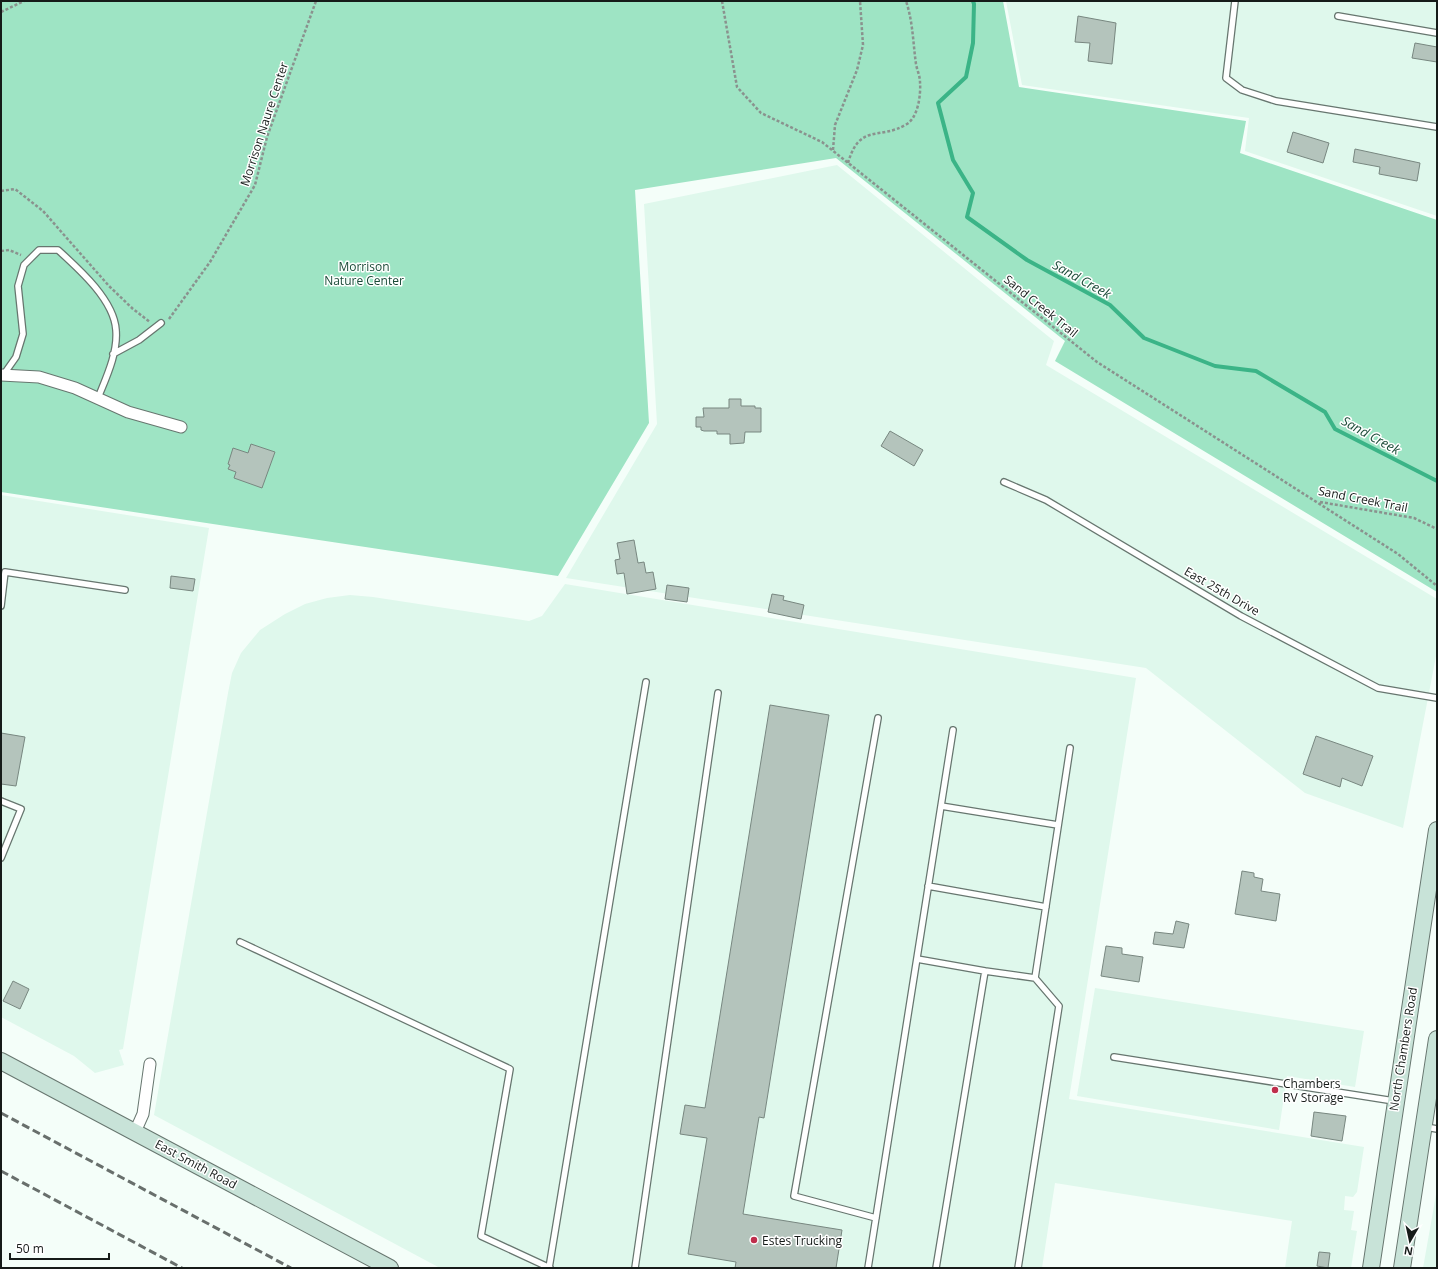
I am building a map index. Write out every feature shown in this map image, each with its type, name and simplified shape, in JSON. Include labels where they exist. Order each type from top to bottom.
[{"type":"main road","name":"North Chambers Road","points":[[1370,1268],[1437,830]]},
{"type":"main road","points":[[1402,1268],[1430,1127],[1437,1039]]},
{"type":"main road","name":"East Smith Road","points":[[1,1061],[390,1268]]},
{"type":"street","points":[[2,374],[39,377],[75,388],[128,412],[181,428]]},
{"type":"street","points":[[135,1132],[143,1114],[150,1064]]},
{"type":"lane","points":[[1235,1],[1226,78],[1242,90],[1276,101],[1437,127]]},
{"type":"lane","points":[[1338,16],[1437,33]]},
{"type":"lane","points":[[2,374],[16,357],[23,334],[18,286],[24,265],[39,250],[58,250],[77,267],[107,303],[116,330],[112,364],[98,398]]},
{"type":"lane","points":[[113,354],[139,340],[161,322]]},
{"type":"lane","name":"East 25th Drive","points":[[1004,482],[1046,500],[1241,616],[1378,688],[1437,698]]},
{"type":"lane","points":[[1,606],[5,572],[125,590]]},
{"type":"lane","points":[[240,942],[510,1069],[481,1236],[549,1268],[646,682]]},
{"type":"lane","points":[[635,1268],[718,693]]},
{"type":"lane","points":[[876,1218],[794,1196],[878,718]]},
{"type":"lane","points":[[868,1268],[953,730]]},
{"type":"lane","points":[[1035,978],[1070,748]]},
{"type":"lane","points":[[1,801],[21,809],[1,858]]},
{"type":"lane","points":[[941,806],[1058,825]]},
{"type":"lane","points":[[928,886],[1046,907]]},
{"type":"lane","points":[[917,959],[1035,978],[1059,1006],[1018,1268]]},
{"type":"lane","points":[[936,1268],[985,970]]},
{"type":"lane","points":[[1114,1057],[1395,1101]]},
{"type":"path","points":[[1,12],[24,1]]},
{"type":"path","name":"Morrison Naure Center","points":[[161,322],[168,321],[210,262],[255,185],[267,137],[316,1]]},
{"type":"path","name":"Sand Creek Trail","points":[[722,1],[737,87],[761,113],[822,142],[1097,362],[1317,502],[1414,518],[1437,529]]},
{"type":"path","points":[[832,151],[835,125],[857,70],[863,45],[860,1]]},
{"type":"path","points":[[848,162],[852,149],[863,136],[907,124],[916,113],[920,82],[916,67],[911,18],[906,1]]},
{"type":"path","points":[[1,191],[15,189],[43,211],[114,291],[133,309],[153,324],[161,322]]},
{"type":"path","points":[[1,251],[9,250],[20,254],[28,261]]},
{"type":"path","points":[[1317,502],[1398,554],[1437,586]]},
{"type":"shaded area","points":[[1006,1],[1437,1],[1437,216],[1245,151],[1249,118],[1022,85]]},
{"type":"shaded area","points":[[837,165],[1054,341],[1046,365],[1437,599],[1437,651],[1403,828],[1305,793],[1146,668],[566,578],[657,424],[644,204]]},
{"type":"shaded area","points":[[1,495],[209,528],[123,1049],[119,1050],[124,1065],[95,1073],[74,1056],[1,1017]]},
{"type":"shaded area","points":[[565,584],[1136,678],[1069,1099],[1364,1147],[1357,1192],[1353,1197],[1345,1196],[1344,1210],[1354,1211],[1351,1230],[1357,1231],[1351,1268],[1285,1268],[1292,1221],[1055,1183],[1042,1268],[440,1268],[154,1115],[228,693],[232,673],[241,653],[260,630],[285,614],[305,604],[327,598],[350,595],[373,597],[529,621],[542,616]]},
{"type":"shaded area","points":[[1095,988],[1364,1031],[1355,1087],[1287,1076],[1279,1130],[1077,1096]]},
{"type":"shaded area","points":[[1437,1189],[1437,1268],[1423,1268]]},
{"type":"green space","name":"Morrison Nature Center","points":[[1,1],[1003,1],[1019,87],[1246,121],[1240,153],[1437,220],[1437,592],[1055,361],[1065,341],[836,158],[635,190],[649,423],[558,576],[1,492]]},
{"type":"building","points":[[1078,16],[1116,23],[1112,64],[1088,61],[1090,43],[1075,42]]},
{"type":"building","points":[[1415,43],[1437,47],[1437,62],[1412,58]]},
{"type":"building","points":[[1293,132],[1329,143],[1323,163],[1287,152]]},
{"type":"building","points":[[1355,149],[1420,163],[1417,181],[1379,174],[1380,167],[1353,162]]},
{"type":"building","points":[[729,399],[741,399],[741,406],[755,406],[755,408],[761,408],[761,432],[745,432],[744,443],[730,444],[730,434],[717,434],[717,431],[704,431],[701,430],[701,427],[696,427],[696,417],[704,417],[703,408],[729,408]]},
{"type":"building","points":[[890,431],[923,450],[914,466],[881,446]]},
{"type":"building","points":[[251,444],[275,452],[262,488],[234,478],[236,472],[228,469],[233,448],[248,453]]},
{"type":"building","points":[[634,540],[638,563],[644,562],[646,573],[653,572],[656,589],[627,594],[624,573],[617,574],[615,560],[620,559],[617,543]]},
{"type":"building","points":[[171,576],[195,579],[193,591],[170,588]]},
{"type":"building","points":[[667,585],[689,588],[687,602],[665,599]]},
{"type":"building","points":[[772,594],[784,596],[783,600],[804,605],[801,619],[768,612]]},
{"type":"building","points":[[770,705],[829,715],[764,1118],[759,1117],[743,1214],[842,1230],[836,1268],[735,1268],[736,1262],[688,1254],[707,1138],[680,1134],[685,1105],[705,1108]]},
{"type":"building","points":[[1,733],[25,737],[16,786],[1,784]]},
{"type":"building","points":[[1316,736],[1373,756],[1362,786],[1342,778],[1340,787],[1303,774]]},
{"type":"building","points":[[1242,871],[1254,873],[1254,877],[1263,879],[1261,891],[1280,894],[1276,921],[1235,914]]},
{"type":"building","points":[[1176,921],[1189,924],[1184,948],[1153,944],[1155,932],[1173,934]]},
{"type":"building","points":[[1106,946],[1122,948],[1122,954],[1143,957],[1139,982],[1101,976]]},
{"type":"building","points":[[13,981],[29,989],[20,1009],[3,1001]]},
{"type":"building","points":[[1314,1112],[1346,1116],[1342,1141],[1311,1136]]},
{"type":"building","points":[[1319,1252],[1330,1253],[1328,1268],[1317,1266]]},
{"type":"waterway","name":"Sand Creek","points":[[973,1],[973,43],[966,77],[938,103],[953,160],[973,193],[967,217],[1027,260],[1110,305],[1144,338],[1215,366],[1256,371],[1325,412],[1335,429],[1437,481]]},
{"type":"railway","points":[[1,1113],[291,1268]]},
{"type":"railway","points":[[1,1171],[182,1268]]},
{"type":"place","name":"Chambers RV Storage","points":[[1275,1090]]},
{"type":"place","name":"Estes Trucking","points":[[754,1240]]}]
